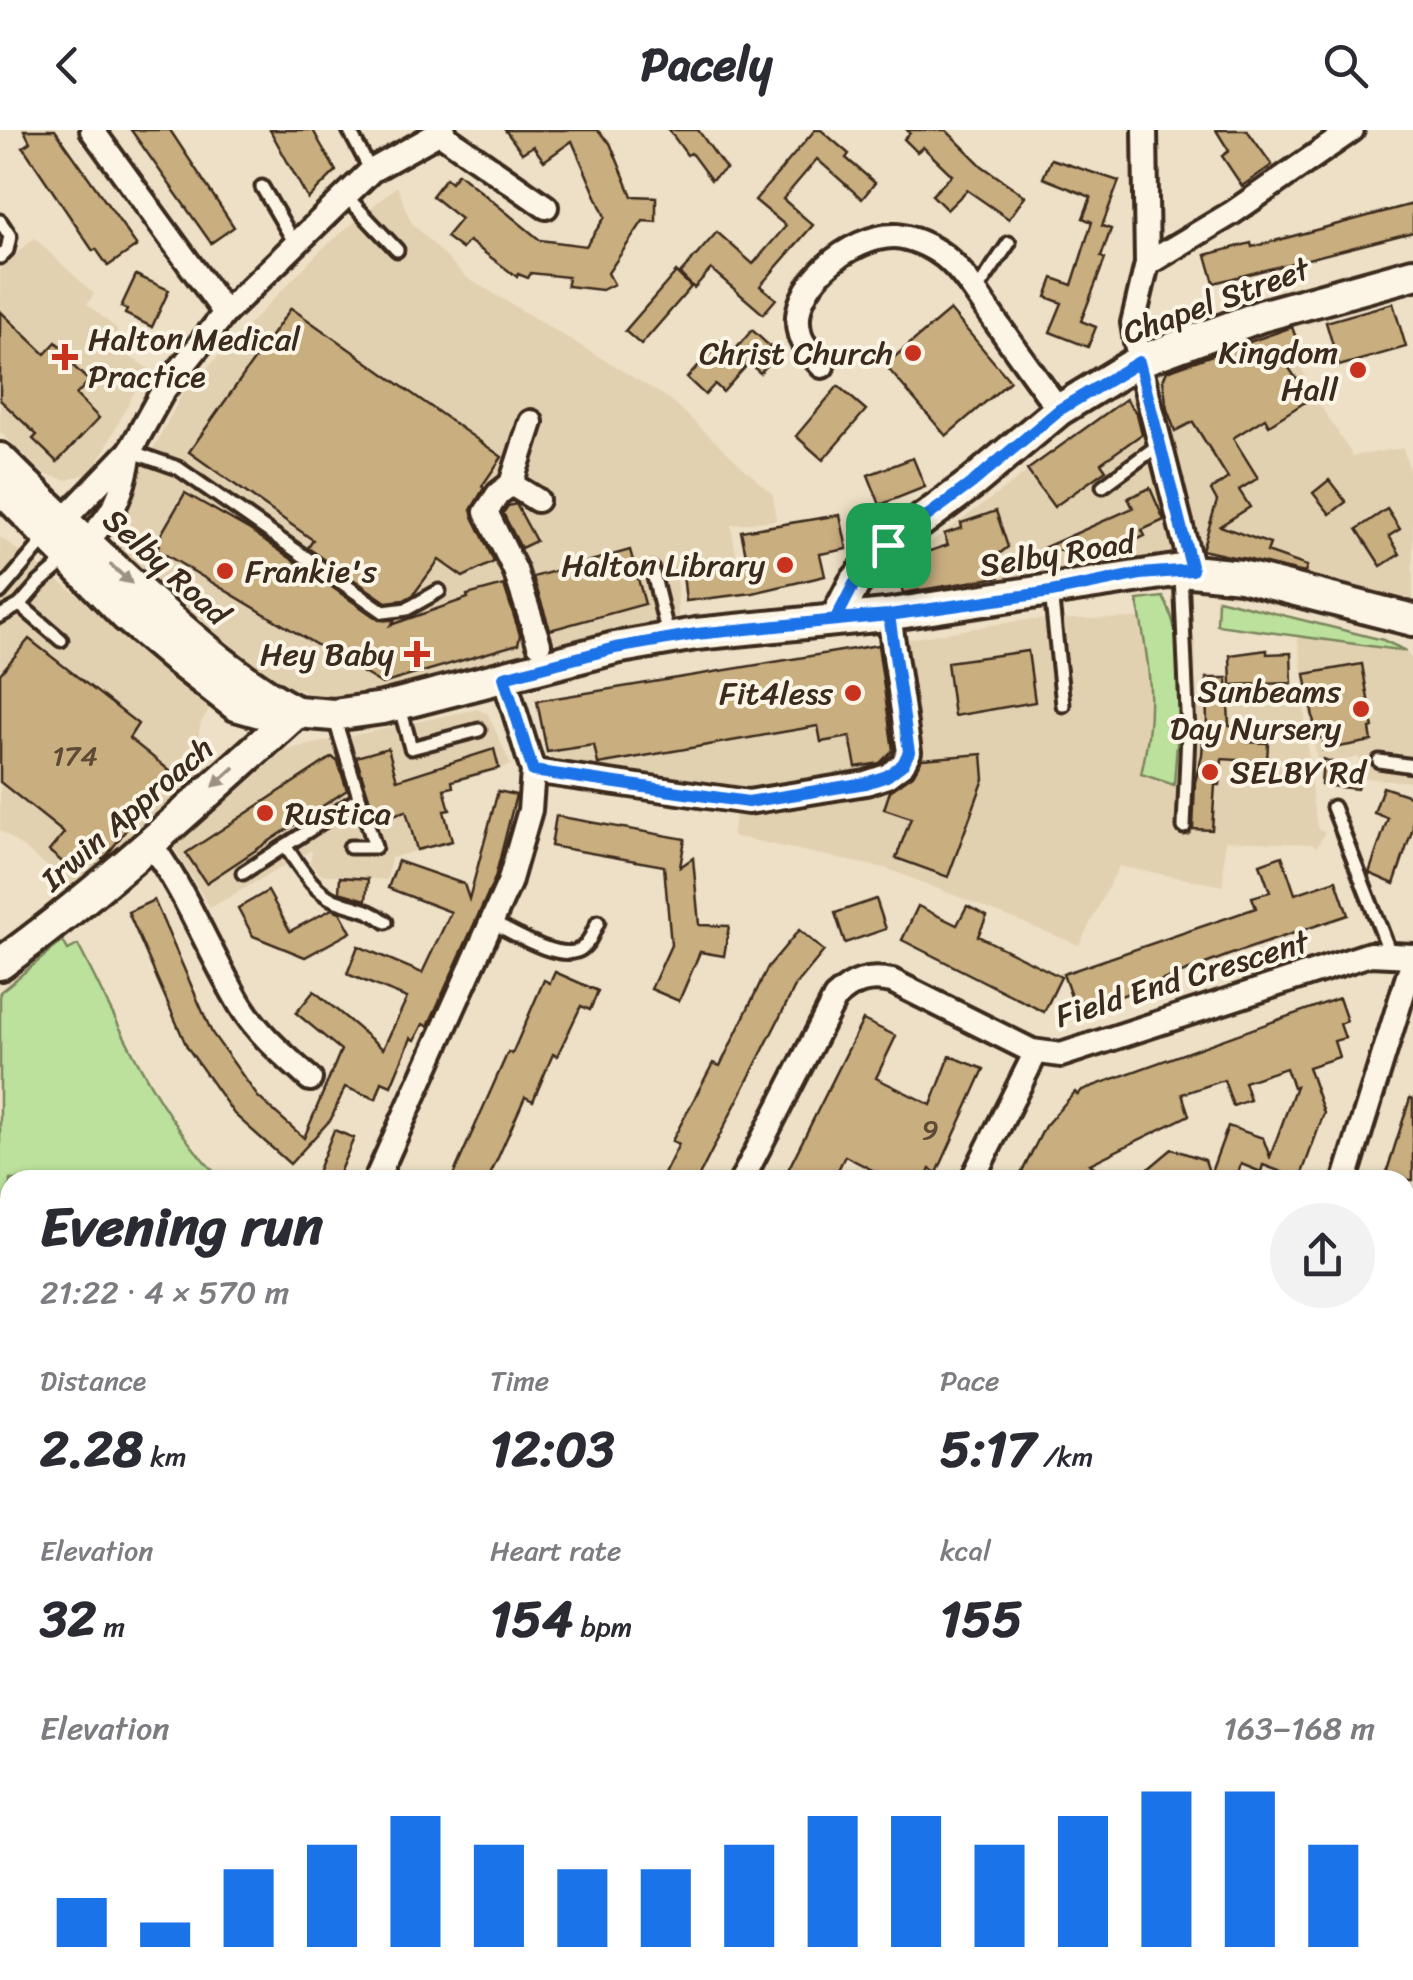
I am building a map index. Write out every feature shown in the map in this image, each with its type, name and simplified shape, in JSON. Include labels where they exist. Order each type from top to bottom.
[{"type":"main road","name":"Chapel Street","points":[[836,619],[854,584],[882,550],[972,483],[1059,410],[1139,362],[1262,316],[1307,309],[1413,274]]},
{"type":"main road","name":"Selby Road","points":[[0,458],[126,616],[216,692],[236,705],[271,716],[296,712],[333,715],[399,704],[615,648],[669,639],[889,615],[1187,570],[1241,576],[1413,620]]},
{"type":"main road","name":"Selby Road","points":[[0,487],[66,540]]},
{"type":"main road","name":"Irwin Approach","points":[[0,964],[50,928],[150,843],[296,712]]},
{"type":"street","points":[[92,130],[225,313]]},
{"type":"street","points":[[1144,130],[1147,264],[1133,323],[1187,570]]},
{"type":"street","points":[[1147,264],[1232,213],[1352,130]]},
{"type":"street","points":[[66,540],[130,451],[172,378],[225,313],[371,171],[442,131],[546,207]]},
{"type":"street","points":[[822,366],[800,334],[798,314],[804,294],[829,262],[853,246],[883,237],[915,240],[944,256],[976,293],[1059,410]]},
{"type":"street","points":[[531,422],[511,484],[498,494],[486,512],[515,570],[540,644]]},
{"type":"street","points":[[511,484],[536,500]]},
{"type":"street","points":[[533,771],[748,802],[866,783],[887,776],[903,764],[909,752],[889,615]]},
{"type":"street","points":[[380,1170],[509,883],[530,810],[533,771],[504,677]]},
{"type":"street","points":[[150,843],[168,867],[243,1009],[276,1048],[310,1079]]},
{"type":"street","name":"Field End Crescent","points":[[747,1170],[835,998],[861,980],[892,981],[1036,1052],[1076,1052],[1370,954],[1405,956]]},
{"type":"street","points":[[1348,1170],[1405,956]]},
{"type":"street","points":[[977,1170],[1036,1052]]},
{"type":"lane","points":[[349,130],[371,171]]},
{"type":"lane","points":[[262,187],[296,245]]},
{"type":"lane","points":[[345,195],[397,250]]},
{"type":"lane","points":[[0,221],[10,236],[7,250],[0,257]]},
{"type":"lane","points":[[976,293],[1008,243]]},
{"type":"lane","points":[[1103,486],[1161,443]]},
{"type":"lane","points":[[130,451],[178,468],[384,612],[406,609],[439,592]]},
{"type":"lane","points":[[0,592],[66,540]]},
{"type":"lane","points":[[0,616],[20,605],[66,540]]},
{"type":"lane","points":[[652,569],[669,639]]},
{"type":"lane","points":[[1184,826],[1187,570]]},
{"type":"lane","points":[[1051,592],[1063,704]]},
{"type":"lane","points":[[20,605],[61,640]]},
{"type":"lane","points":[[399,704],[412,748],[479,730]]},
{"type":"lane","points":[[333,715],[375,847],[350,847]]},
{"type":"lane","points":[[1380,762],[1413,766]]},
{"type":"lane","points":[[243,873],[360,798]]},
{"type":"lane","points":[[1333,807],[1405,956]]},
{"type":"lane","points":[[285,846],[322,892],[335,900],[363,907],[386,922]]},
{"type":"lane","points":[[491,922],[562,954],[582,948],[598,922]]},
{"type":"shaded area","points":[[397,186],[411,222],[466,277],[671,400],[773,495],[776,520],[731,525],[738,565],[677,571],[678,616],[335,701],[276,683],[139,575],[116,542],[138,477],[182,394],[320,251]]},
{"type":"shaded area","name":"Halton Medical Practice","points":[[34,238],[94,294],[87,304],[118,330],[108,343],[151,370],[136,389],[96,466],[87,474],[66,480],[44,474],[0,432],[0,268]]},
{"type":"shaded area","points":[[1291,326],[1301,354],[1297,357],[1314,396],[1353,456],[1403,448],[1413,483],[1413,603],[1303,581],[1301,584],[1200,549],[904,595],[895,568],[1167,371]]},
{"type":"shaded area","points":[[0,537],[95,608],[210,708],[201,722],[198,738],[207,769],[73,886],[0,830]]},
{"type":"shaded area","points":[[1141,618],[1153,706],[1141,774],[1174,784],[1179,702],[1176,643],[1196,642],[1195,705],[1304,706],[1313,804],[1318,829],[1325,832],[1317,847],[1225,841],[1223,886],[1119,866],[1079,945],[888,869],[732,836],[736,810],[556,786],[537,701],[1023,620]]},
{"type":"shaded area","name":"Sunbeams Day Nursery","points":[[1297,635],[1406,651],[1413,661],[1413,782],[1363,778],[1359,757],[1318,766]]},
{"type":"shaded area","points":[[477,709],[488,714],[511,765],[452,781],[453,787],[444,789],[450,810],[444,812],[452,841],[391,858],[387,880],[320,874],[310,863],[312,850],[210,908],[173,846],[285,750]]},
{"type":"green space","points":[[1163,597],[1177,638],[1179,663],[1174,785],[1141,774],[1149,728],[1150,687],[1137,600]]},
{"type":"green space","points":[[1218,599],[1383,640],[1406,651],[1217,625]]},
{"type":"green space","points":[[63,941],[68,950],[78,945],[159,1099],[213,1170],[0,1170],[0,992]]},
{"type":"building","points":[[24,130],[55,130],[137,246],[108,266],[96,249],[93,251],[23,147],[30,142]]},
{"type":"building","points":[[131,130],[170,130],[234,227],[211,243]]},
{"type":"building","points":[[270,130],[313,130],[336,171],[308,199]]},
{"type":"building","points":[[505,130],[597,130],[610,143],[632,196],[656,197],[656,222],[643,221],[608,273],[614,284],[602,290],[567,286],[568,277],[531,273],[528,278],[518,274],[517,277],[469,241],[462,249],[446,237],[461,219],[432,196],[446,178],[451,182],[458,173],[540,240],[586,246],[605,217],[572,141],[544,161],[533,146],[522,153]]},
{"type":"building","points":[[669,130],[698,130],[726,169],[711,180]]},
{"type":"building","points":[[815,130],[821,130],[849,154],[846,158],[875,183],[862,199],[817,159],[783,199],[813,225],[760,286],[776,299],[763,314],[711,269],[694,288],[680,274],[717,232],[753,264],[786,226],[755,200]]},
{"type":"building","points":[[907,130],[946,130],[982,166],[1025,196],[1009,219],[967,190],[947,210],[932,195],[952,175],[923,147],[917,152],[904,139],[910,133]]},
{"type":"building","points":[[1216,130],[1247,130],[1272,165],[1242,186],[1222,156],[1229,151]]},
{"type":"building","points":[[1051,159],[1119,181],[1102,226],[1111,229],[1101,257],[1105,259],[1081,321],[1096,327],[1088,347],[1050,332],[1062,303],[1046,297],[1053,278],[1072,285],[1092,222],[1083,218],[1091,197],[1043,178]]},
{"type":"building","points":[[1413,204],[1413,232],[1214,283],[1206,255],[1251,243],[1252,247]]},
{"type":"building","points":[[676,272],[691,287],[641,345],[625,331]]},
{"type":"building","points":[[136,275],[169,290],[152,327],[125,314],[127,310],[121,307]]},
{"type":"building","points":[[1393,303],[1406,347],[1339,366],[1326,322]]},
{"type":"building","points":[[291,308],[502,457],[471,510],[494,562],[463,577],[439,560],[413,595],[386,602],[308,548],[313,540],[189,452]]},
{"type":"building","points":[[950,310],[1010,381],[946,436],[885,365]]},
{"type":"building","points":[[0,311],[45,354],[56,342],[89,381],[76,395],[99,418],[57,462],[33,439],[37,435],[0,400]]},
{"type":"building","points":[[1292,327],[1301,352],[1283,359],[1310,399],[1269,425],[1265,418],[1233,438],[1258,478],[1239,490],[1250,507],[1220,526],[1270,544],[1267,552],[1307,566],[1305,573],[1202,550],[1217,501],[1211,490],[1228,478],[1193,422],[1175,431],[1163,380],[1167,371]]},
{"type":"building","points":[[752,330],[777,353],[760,373],[749,363],[723,392],[715,384],[705,395],[687,378],[723,339],[735,350]]},
{"type":"building","points":[[838,386],[866,410],[823,460],[796,436]]},
{"type":"building","points":[[1126,399],[1137,414],[1142,434],[1101,463],[1106,470],[1054,507],[1027,470]]},
{"type":"building","points":[[913,458],[925,487],[880,505],[868,475]]},
{"type":"building","points":[[1329,480],[1346,502],[1330,514],[1313,493]]},
{"type":"building","points":[[1150,488],[1164,520],[1142,530],[1145,536],[1103,555],[1100,547],[1042,552],[1041,549],[1133,508],[1128,498]]},
{"type":"building","points":[[185,493],[250,530],[379,620],[395,620],[391,625],[504,585],[520,635],[518,644],[382,684],[156,549]]},
{"type":"building","points":[[516,504],[536,541],[521,548],[503,513]]},
{"type":"building","points":[[1387,509],[1400,529],[1389,536],[1400,554],[1381,566],[1357,529]]},
{"type":"building","points":[[996,511],[1008,547],[990,561],[999,577],[903,593],[896,571],[915,565],[912,557],[948,545],[944,534],[962,528],[961,523]]},
{"type":"building","name":"Halton Library","points":[[840,515],[847,549],[820,554],[825,576],[753,593],[686,601],[683,574],[748,565],[741,531]]},
{"type":"building","points":[[630,550],[645,604],[550,630],[533,577]]},
{"type":"building","points":[[29,639],[138,724],[129,738],[170,771],[108,854],[103,859],[96,854],[77,874],[49,851],[64,833],[0,782],[0,674]]},
{"type":"building","points":[[878,645],[893,750],[880,763],[856,767],[850,737],[821,742],[818,726],[598,764],[594,745],[547,752],[537,701]]},
{"type":"building","points":[[1267,650],[1267,654],[1291,653],[1292,683],[1231,685],[1230,655]]},
{"type":"building","points":[[1028,651],[1035,702],[954,716],[947,662]]},
{"type":"building","points":[[1362,664],[1372,741],[1323,750],[1324,737],[1317,739],[1305,674]]},
{"type":"building","name":"SELBY Rd","points":[[1206,678],[1227,678],[1229,726],[1247,728],[1246,742],[1268,743],[1267,762],[1222,759],[1220,785],[1215,785],[1212,830],[1193,829],[1195,782],[1207,725]]},
{"type":"building","points":[[388,748],[397,780],[494,749],[499,768],[452,781],[453,787],[444,789],[450,810],[444,811],[452,841],[417,850],[406,811],[376,820],[356,757]]},
{"type":"building","points":[[982,754],[984,779],[948,877],[896,858],[911,818],[884,809],[890,791],[913,775],[922,759]]},
{"type":"building","points":[[332,757],[338,762],[347,790],[206,883],[186,853]]},
{"type":"building","points":[[1323,759],[1362,773],[1357,789],[1321,785]]},
{"type":"building","points":[[1383,787],[1413,797],[1413,828],[1394,884],[1369,873],[1388,818],[1374,813]]},
{"type":"building","points":[[498,791],[516,795],[495,878],[428,1026],[423,1024],[415,1040],[411,1038],[391,1086],[382,1082],[376,1099],[345,1087],[331,1119],[290,1164],[234,1114],[187,1047],[128,912],[154,900],[212,1033],[258,1097],[304,1138],[341,1050],[296,1013],[314,991],[383,1049],[407,998],[347,974],[358,946],[422,973],[451,912],[388,888],[398,861],[464,884],[469,899]]},
{"type":"building","points":[[556,816],[685,839],[680,867],[693,858],[699,925],[729,926],[724,956],[700,952],[679,1001],[651,989],[671,945],[664,866],[551,846]]},
{"type":"building","points":[[1282,856],[1295,894],[1336,880],[1348,915],[1084,1010],[1080,1000],[1073,1002],[1063,974],[1256,908],[1252,897],[1270,892],[1260,864]]},
{"type":"building","points":[[340,877],[368,879],[366,900],[339,892]]},
{"type":"building","points":[[268,891],[290,931],[332,909],[340,912],[351,932],[305,957],[253,936],[238,908]]},
{"type":"building","points":[[876,899],[886,929],[845,943],[835,913]]},
{"type":"building","points":[[918,906],[957,925],[967,906],[987,916],[978,936],[1061,977],[1044,1012],[902,940]]},
{"type":"building","points":[[799,930],[824,951],[796,985],[702,1170],[666,1170],[679,1144],[672,1141],[713,1063],[720,1066],[768,967]]},
{"type":"building","points":[[555,972],[598,991],[590,1010],[581,1006],[557,1056],[553,1054],[533,1101],[525,1097],[492,1170],[455,1170],[544,980],[550,983]]},
{"type":"building","points":[[1339,998],[1347,1021],[1340,1024],[1345,1038],[1334,1041],[1339,1057],[1308,1067],[1324,1113],[1303,1170],[1276,1170],[1263,1165],[1262,1170],[1256,1170],[1241,1164],[1239,1170],[1212,1170],[1228,1126],[1263,1138],[1270,1157],[1296,1086],[1293,1087],[1286,1068],[1244,1082],[1250,1100],[1233,1106],[1224,1080],[1182,1094],[1189,1115],[1090,1164],[1098,1170],[1023,1170],[1045,1126],[1075,1092],[1078,1095],[1082,1090]]},
{"type":"building","points":[[863,1020],[896,1036],[876,1078],[931,1105],[950,1056],[984,1069],[938,1170],[872,1170],[845,1156],[838,1170],[788,1170]]},
{"type":"building","points":[[1410,1098],[1413,1099],[1413,1170],[1387,1170]]},
{"type":"building","points":[[334,1130],[354,1138],[340,1170],[318,1170]]},
{"type":"building","points":[[1172,1149],[1205,1160],[1208,1170],[1147,1170]]},
{"type":"place","name":"Christ Church","points":[[913,353]]},
{"type":"place","name":"Halton Medical Practice","points":[[65,357]]},
{"type":"place","name":"Kingdom Hall","points":[[1358,370]]},
{"type":"place","name":"Halton Library","points":[[785,565]]},
{"type":"place","name":"Frankie's","points":[[225,571]]},
{"type":"place","name":"Hey Baby","points":[[417,654]]},
{"type":"place","name":"Fit4less","points":[[853,693]]},
{"type":"place","name":"Sunbeams Day Nursery","points":[[1361,709]]},
{"type":"place","name":"SELBY Rd","points":[[1210,772]]},
{"type":"place","name":"Rustica","points":[[265,813]]},
{"type":"route","points":[[888,545],[854,584],[836,619],[889,615],[909,752],[903,764],[887,776],[866,783],[748,802],[533,771],[504,677],[615,648],[696,634],[889,615],[1051,592],[1140,574],[1192,570],[1139,362],[1059,410],[972,483],[888,545]]}]
